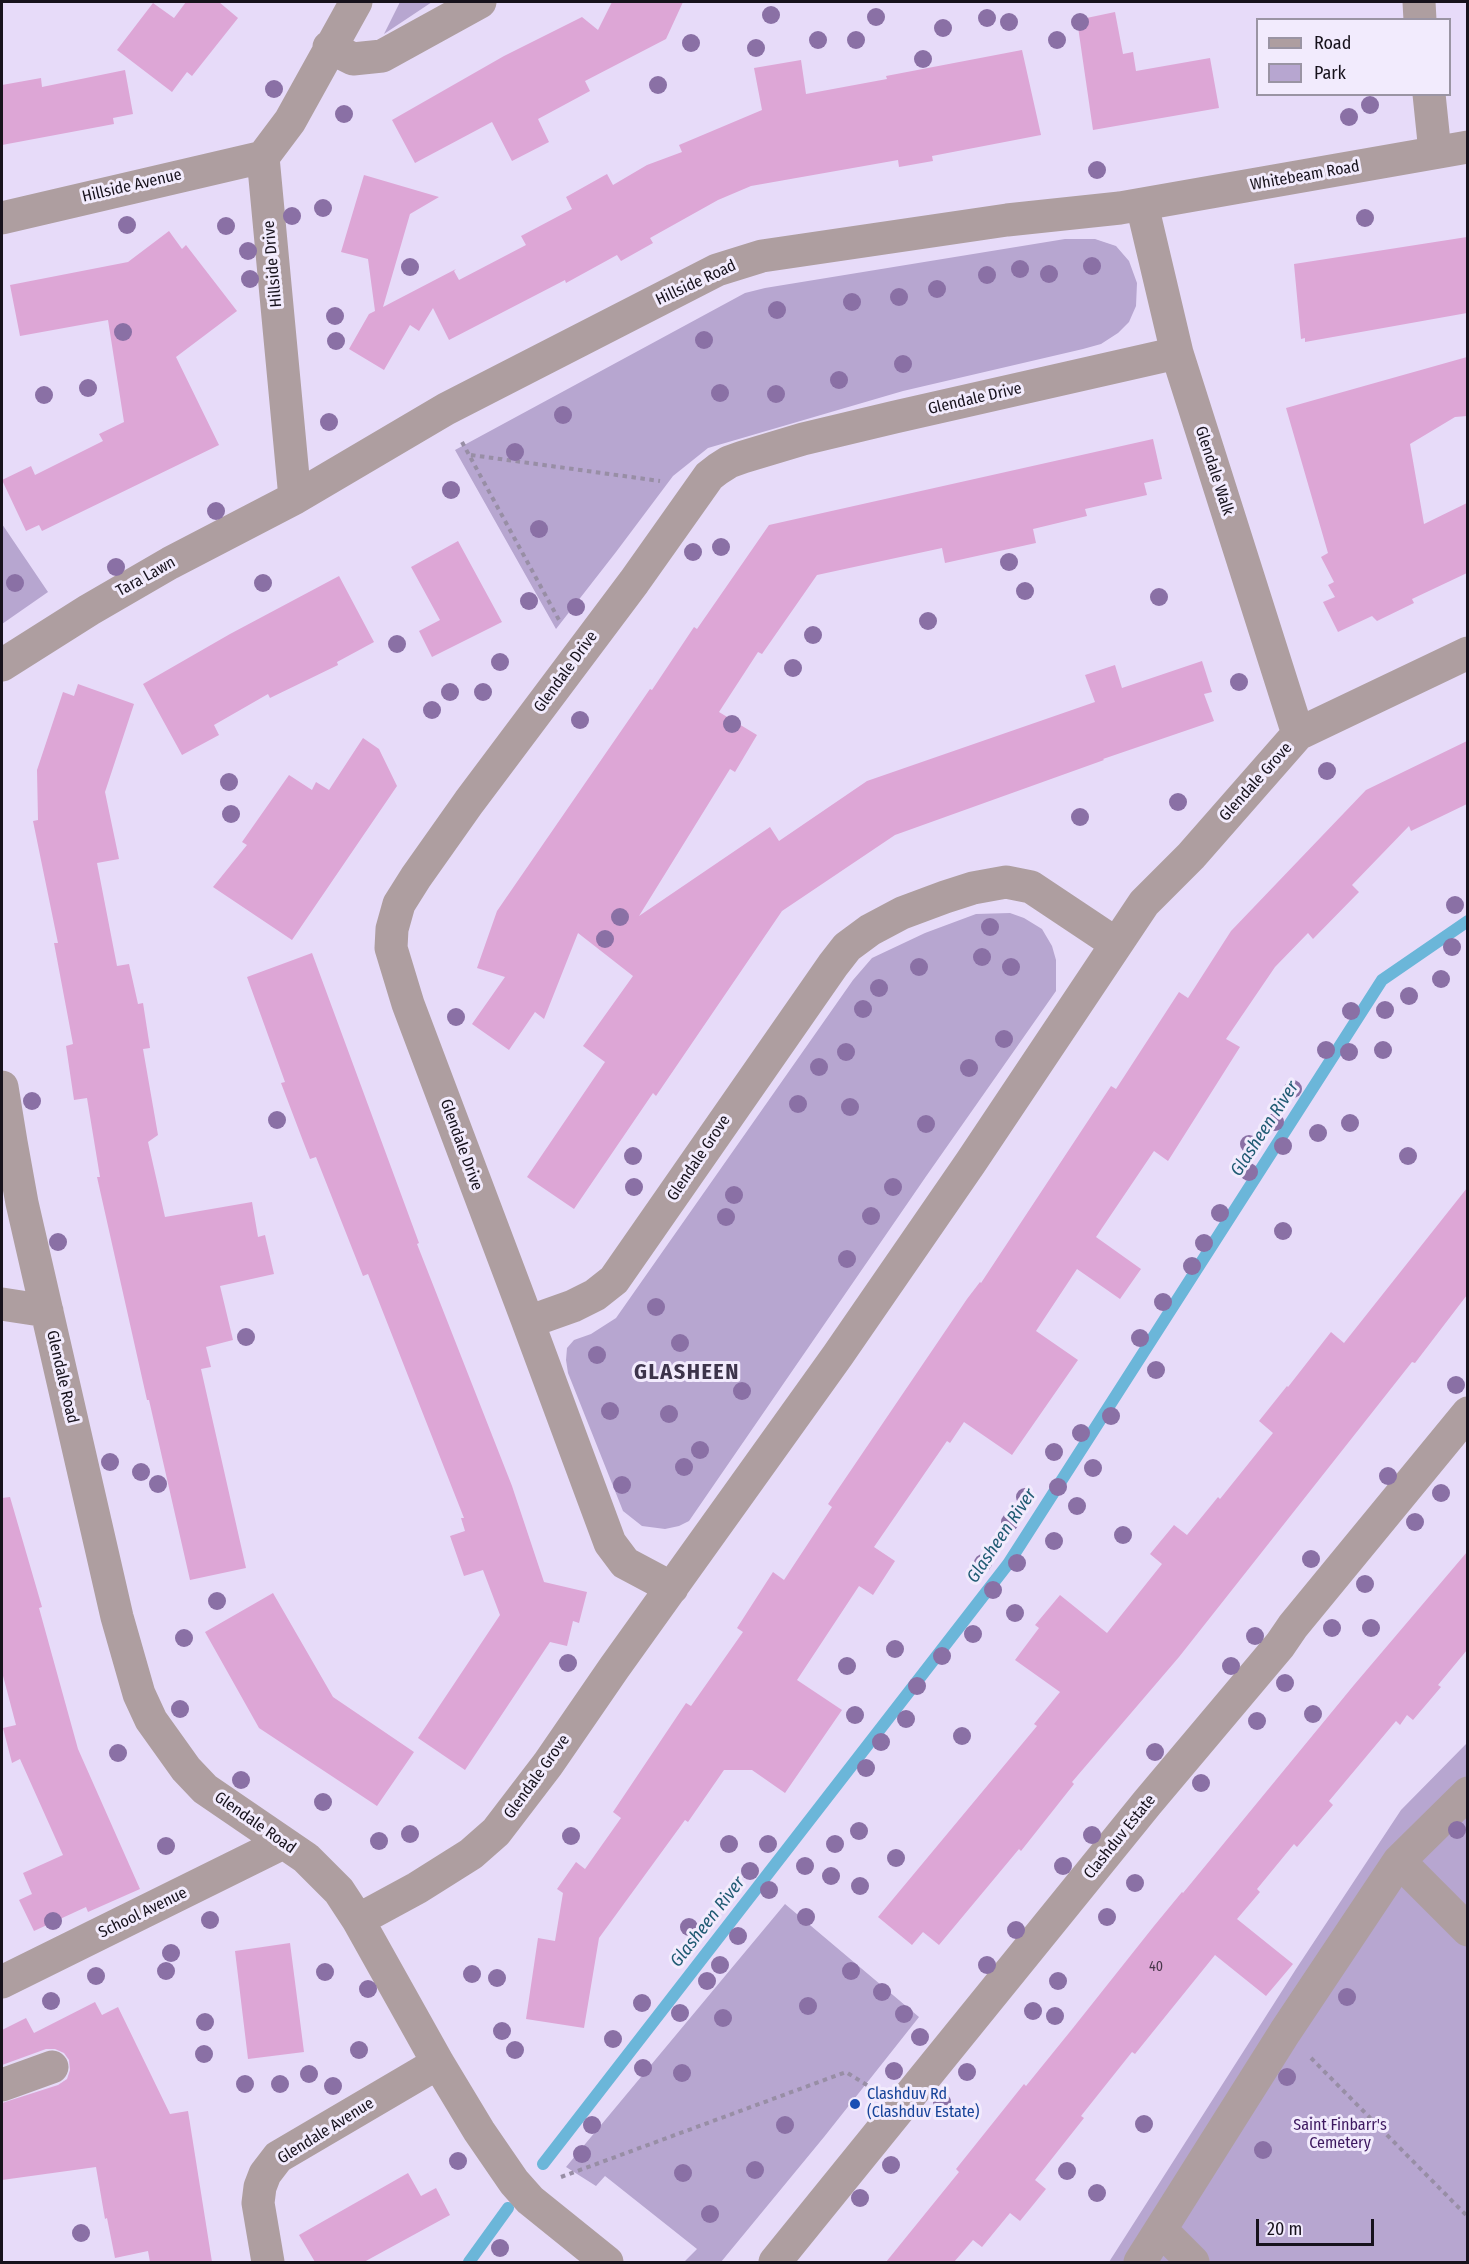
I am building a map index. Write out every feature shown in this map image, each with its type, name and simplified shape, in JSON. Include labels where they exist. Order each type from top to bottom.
[{"type":"street","points":[[263,157],[290,121],[356,2]]},
{"type":"street","points":[[329,47],[353,59],[382,56],[480,2]]},
{"type":"street","points":[[1419,2],[1420,18]]},
{"type":"street","points":[[1429,96],[1435,152]]},
{"type":"street","name":"Whitebeam Road","points":[[1142,205],[1467,147]]},
{"type":"street","name":"Hillside Avenue","points":[[2,218],[263,157]]},
{"type":"street","name":"Hillside Drive","points":[[263,157],[295,498]]},
{"type":"street","name":"Glendale Walk","points":[[1142,205],[1177,353],[1298,734]]},
{"type":"street","name":"Hillside Road","points":[[295,498],[446,409],[668,294],[739,262],[762,256],[996,221],[1142,205]]},
{"type":"street","name":"Glendale Drive","points":[[528,1322],[408,1004],[391,948],[392,929],[399,904],[416,876],[577,655],[634,582],[709,476],[729,462],[778,446],[895,417],[1177,353]]},
{"type":"street","name":"Tara Lawn","points":[[2,665],[170,563],[295,498]]},
{"type":"street","name":"Glendale Grove","points":[[358,1920],[417,1888],[471,1854],[496,1832],[548,1764],[890,1281],[1144,903],[1191,856],[1298,734],[1467,653]]},
{"type":"street","name":"Glendale Grove","points":[[528,1322],[588,1299],[614,1280],[833,965],[847,947],[870,930],[902,913],[945,897],[973,888],[1006,882],[1031,887],[1115,944]]},
{"type":"street","points":[[2,1087],[6,1144]]},
{"type":"street","name":"Glendale Road","points":[[6,1144],[117,1617],[139,1695],[151,1720],[186,1769],[206,1789],[320,1871],[339,1891],[358,1920],[438,2063],[509,2175],[530,2200],[607,2262]]},
{"type":"street","name":"Glendale Road","points":[[2,1304],[47,1311]]},
{"type":"street","points":[[528,1322],[610,1543],[625,1563],[672,1588]]},
{"type":"street","name":"Clashduv Estate","points":[[775,2262],[1467,1413]]},
{"type":"street","points":[[1140,2262],[1162,2231],[1285,2032],[1399,1861],[1467,1793]]},
{"type":"street","name":"School Avenue","points":[[11,1978],[283,1843]]},
{"type":"street","points":[[1399,1861],[1467,1930]]},
{"type":"street","name":"Glendale Avenue","points":[[268,2262],[258,2203],[260,2187],[278,2157],[438,2063]]},
{"type":"street","points":[[2,2085],[52,2067]]},
{"type":"street","points":[[1162,2231],[1193,2262]]},
{"type":"path","points":[[446,409],[577,655]]},
{"type":"path","points":[[470,455],[702,486]]},
{"type":"path","points":[[1285,2032],[1467,2217]]},
{"type":"path","points":[[544,2211],[556,2179],[846,2072],[900,2107]]},
{"type":"green space","points":[[400,2],[432,2],[384,34]]},
{"type":"green space","points":[[1065,239],[1095,239],[1116,246],[1129,261],[1137,283],[1136,306],[1129,322],[1118,333],[1101,344],[903,391],[708,448],[673,476],[556,629],[455,450],[745,293]]},
{"type":"green space","points":[[2,524],[48,592],[2,624]]},
{"type":"green space","points":[[1010,913],[1042,929],[1052,946],[1056,960],[1056,991],[689,1521],[665,1529],[642,1526],[623,1511],[568,1373],[567,1348],[574,1340],[591,1334],[616,1318],[853,980],[872,958],[925,933],[976,914]]},
{"type":"green space","name":"Saint Finbarr's Cemetery","points":[[1467,1743],[1467,2262],[1109,2262],[1296,1969],[1401,1810]]},
{"type":"green space","points":[[785,1904],[919,2017],[721,2262],[684,2262],[697,2249],[605,2176],[596,2186],[566,2167]]},
{"type":"building","points":[[186,2],[219,2],[238,18],[192,76],[187,72],[172,92],[117,50],[153,3],[174,18]]},
{"type":"building","points":[[612,2],[683,2],[666,39],[585,81],[590,91],[538,119],[549,142],[512,161],[492,122],[415,163],[392,120],[504,56],[582,17],[598,30]]},
{"type":"building","points":[[1115,12],[1123,54],[1133,52],[1136,71],[1210,58],[1219,108],[1093,130],[1077,20]]},
{"type":"building","points":[[1022,50],[1041,135],[932,156],[933,161],[899,167],[898,160],[751,186],[718,200],[650,238],[653,243],[621,261],[617,255],[566,283],[565,280],[449,340],[433,308],[419,331],[410,325],[384,370],[349,349],[369,314],[375,311],[368,259],[341,252],[364,175],[439,197],[410,214],[383,307],[456,269],[454,271],[459,280],[526,245],[521,236],[572,209],[566,197],[607,174],[613,185],[647,165],[682,152],[679,145],[762,110],[754,68],[801,60],[806,94]]},
{"type":"building","points":[[125,70],[133,114],[113,118],[114,124],[2,145],[2,85],[41,78],[42,87]]},
{"type":"building","points":[[169,231],[182,249],[186,245],[237,311],[176,357],[219,445],[42,531],[39,525],[26,531],[2,480],[31,466],[35,475],[103,441],[99,434],[124,422],[108,320],[20,336],[10,285],[128,262]]},
{"type":"building","points":[[1467,237],[1467,313],[1305,342],[1305,338],[1301,339],[1294,264]]},
{"type":"building","points":[[1467,357],[1467,416],[1455,417],[1410,444],[1424,524],[1467,503],[1467,573],[1412,599],[1414,603],[1377,621],[1372,616],[1338,632],[1323,602],[1335,597],[1328,585],[1334,582],[1321,557],[1328,553],[1286,408]]},
{"type":"building","points":[[1153,439],[1162,479],[1144,483],[1147,495],[1085,509],[1087,516],[1033,529],[1036,543],[945,563],[942,548],[817,575],[762,654],[758,652],[719,712],[757,735],[735,772],[730,769],[639,916],[770,827],[779,841],[867,781],[1095,702],[1085,675],[1115,665],[1122,688],[1202,661],[1212,692],[1204,694],[1214,721],[895,835],[782,911],[656,1096],[653,1093],[574,1209],[527,1177],[605,1062],[583,1046],[633,976],[578,933],[544,1019],[535,1012],[509,1050],[472,1024],[505,977],[477,968],[497,911],[650,689],[652,690],[694,627],[697,629],[769,525]]},
{"type":"building","points":[[458,541],[502,622],[432,657],[419,631],[440,620],[411,567]]},
{"type":"building","points":[[339,576],[374,642],[337,662],[338,665],[270,698],[268,694],[214,725],[219,735],[182,755],[143,684],[230,634]]},
{"type":"building","points":[[78,684],[134,704],[105,792],[119,859],[97,863],[117,966],[129,964],[138,1004],[143,1003],[150,1048],[143,1049],[158,1135],[148,1142],[165,1217],[252,1202],[258,1237],[265,1235],[274,1274],[220,1286],[233,1340],[206,1347],[211,1367],[201,1369],[246,1568],[190,1580],[97,1177],[100,1177],[87,1098],[74,1100],[66,1046],[73,1044],[54,943],[58,943],[33,821],[38,820],[37,770],[63,692],[74,696]]},
{"type":"building","points":[[363,738],[379,749],[397,786],[292,940],[213,887],[247,845],[242,842],[289,775],[312,790],[316,782],[329,790]]},
{"type":"building","points":[[1467,741],[1467,804],[1411,831],[1409,826],[1352,885],[1359,892],[1313,939],[1308,933],[1275,967],[1226,1039],[1240,1047],[1168,1161],[1154,1151],[1096,1237],[1141,1269],[1120,1299],[1077,1269],[1036,1331],[1078,1360],[1012,1455],[964,1422],[950,1443],[947,1441],[874,1547],[895,1561],[873,1595],[859,1586],[797,1680],[842,1710],[785,1793],[752,1770],[724,1770],[688,1822],[685,1820],[599,1938],[584,2028],[526,2019],[538,1938],[555,1941],[563,1893],[557,1889],[576,1862],[585,1869],[621,1818],[613,1812],[686,1703],[691,1706],[743,1632],[737,1628],[773,1572],[784,1580],[832,1507],[828,1504],[967,1299],[981,1283],[1111,1086],[1116,1089],[1179,992],[1188,998],[1231,931],[1366,790]]},
{"type":"building","points":[[312,953],[419,1243],[417,1244],[512,1486],[544,1582],[587,1592],[579,1623],[573,1621],[567,1646],[550,1642],[465,1770],[418,1738],[500,1615],[483,1570],[464,1576],[450,1536],[465,1531],[461,1518],[464,1518],[368,1274],[363,1276],[316,1157],[310,1159],[281,1083],[285,1082],[247,977]]},
{"type":"building","points":[[1467,1188],[1467,1295],[1179,1657],[1072,1782],[1074,1784],[1021,1851],[1019,1849],[939,1945],[923,1932],[912,1945],[878,1917],[1037,1726],[1034,1724],[1060,1692],[1015,1660],[1039,1628],[1035,1625],[1060,1595],[1107,1633],[1162,1564],[1150,1554],[1174,1525],[1187,1535],[1218,1497],[1220,1499],[1273,1433],[1259,1421],[1331,1332],[1344,1343]]},
{"type":"building","points":[[10,1497],[42,1607],[39,1608],[78,1749],[140,1889],[88,1912],[86,1907],[34,1931],[19,1900],[32,1894],[23,1873],[63,1855],[20,1759],[12,1763],[3,1728],[16,1725],[2,1672],[2,1498]]},
{"type":"building","points":[[1467,1552],[1467,1650],[1438,1685],[1441,1687],[1413,1720],[1407,1715],[1400,1725],[1396,1721],[1329,1801],[1333,1805],[1297,1847],[1294,1844],[1257,1889],[1260,1892],[1237,1919],[1293,1964],[1266,1996],[1215,1955],[1135,2054],[1132,2052],[1081,2116],[1084,2118],[1035,2180],[1046,2189],[1020,2221],[1010,2213],[982,2247],[973,2240],[954,2262],[886,2262],[959,2172],[956,2169],[1024,2084],[1026,2086],[1182,1892]]},
{"type":"building","points":[[273,1593],[333,1697],[414,1752],[377,1806],[259,1728],[205,1632]]},
{"type":"building","points":[[290,1943],[304,2052],[248,2059],[235,1951]]},
{"type":"building","points":[[95,2002],[102,2015],[118,2007],[170,2114],[188,2111],[212,2262],[150,2262],[148,2251],[115,2258],[107,2218],[105,2219],[96,2167],[2,2180],[2,2103],[58,2085],[67,2079],[70,2070],[69,2060],[64,2053],[55,2049],[46,2049],[2,2065],[2,2030],[26,2018],[34,2033]]},
{"type":"building","points":[[408,2173],[421,2196],[436,2188],[450,2215],[364,2262],[315,2262],[299,2235]]},
{"type":"waterway","name":"Glasheen River","points":[[543,2164],[1008,1564],[1382,980],[1468,921]]},
{"type":"waterway","name":"Glasheen River","points":[[469,2262],[508,2208]]},
{"type":"place","name":"Clashduv Rd (Clashduv Estate)","points":[[855,2104]]},
{"type":"district","name":"GLASHEEN","points":[[687,1373]]}]
